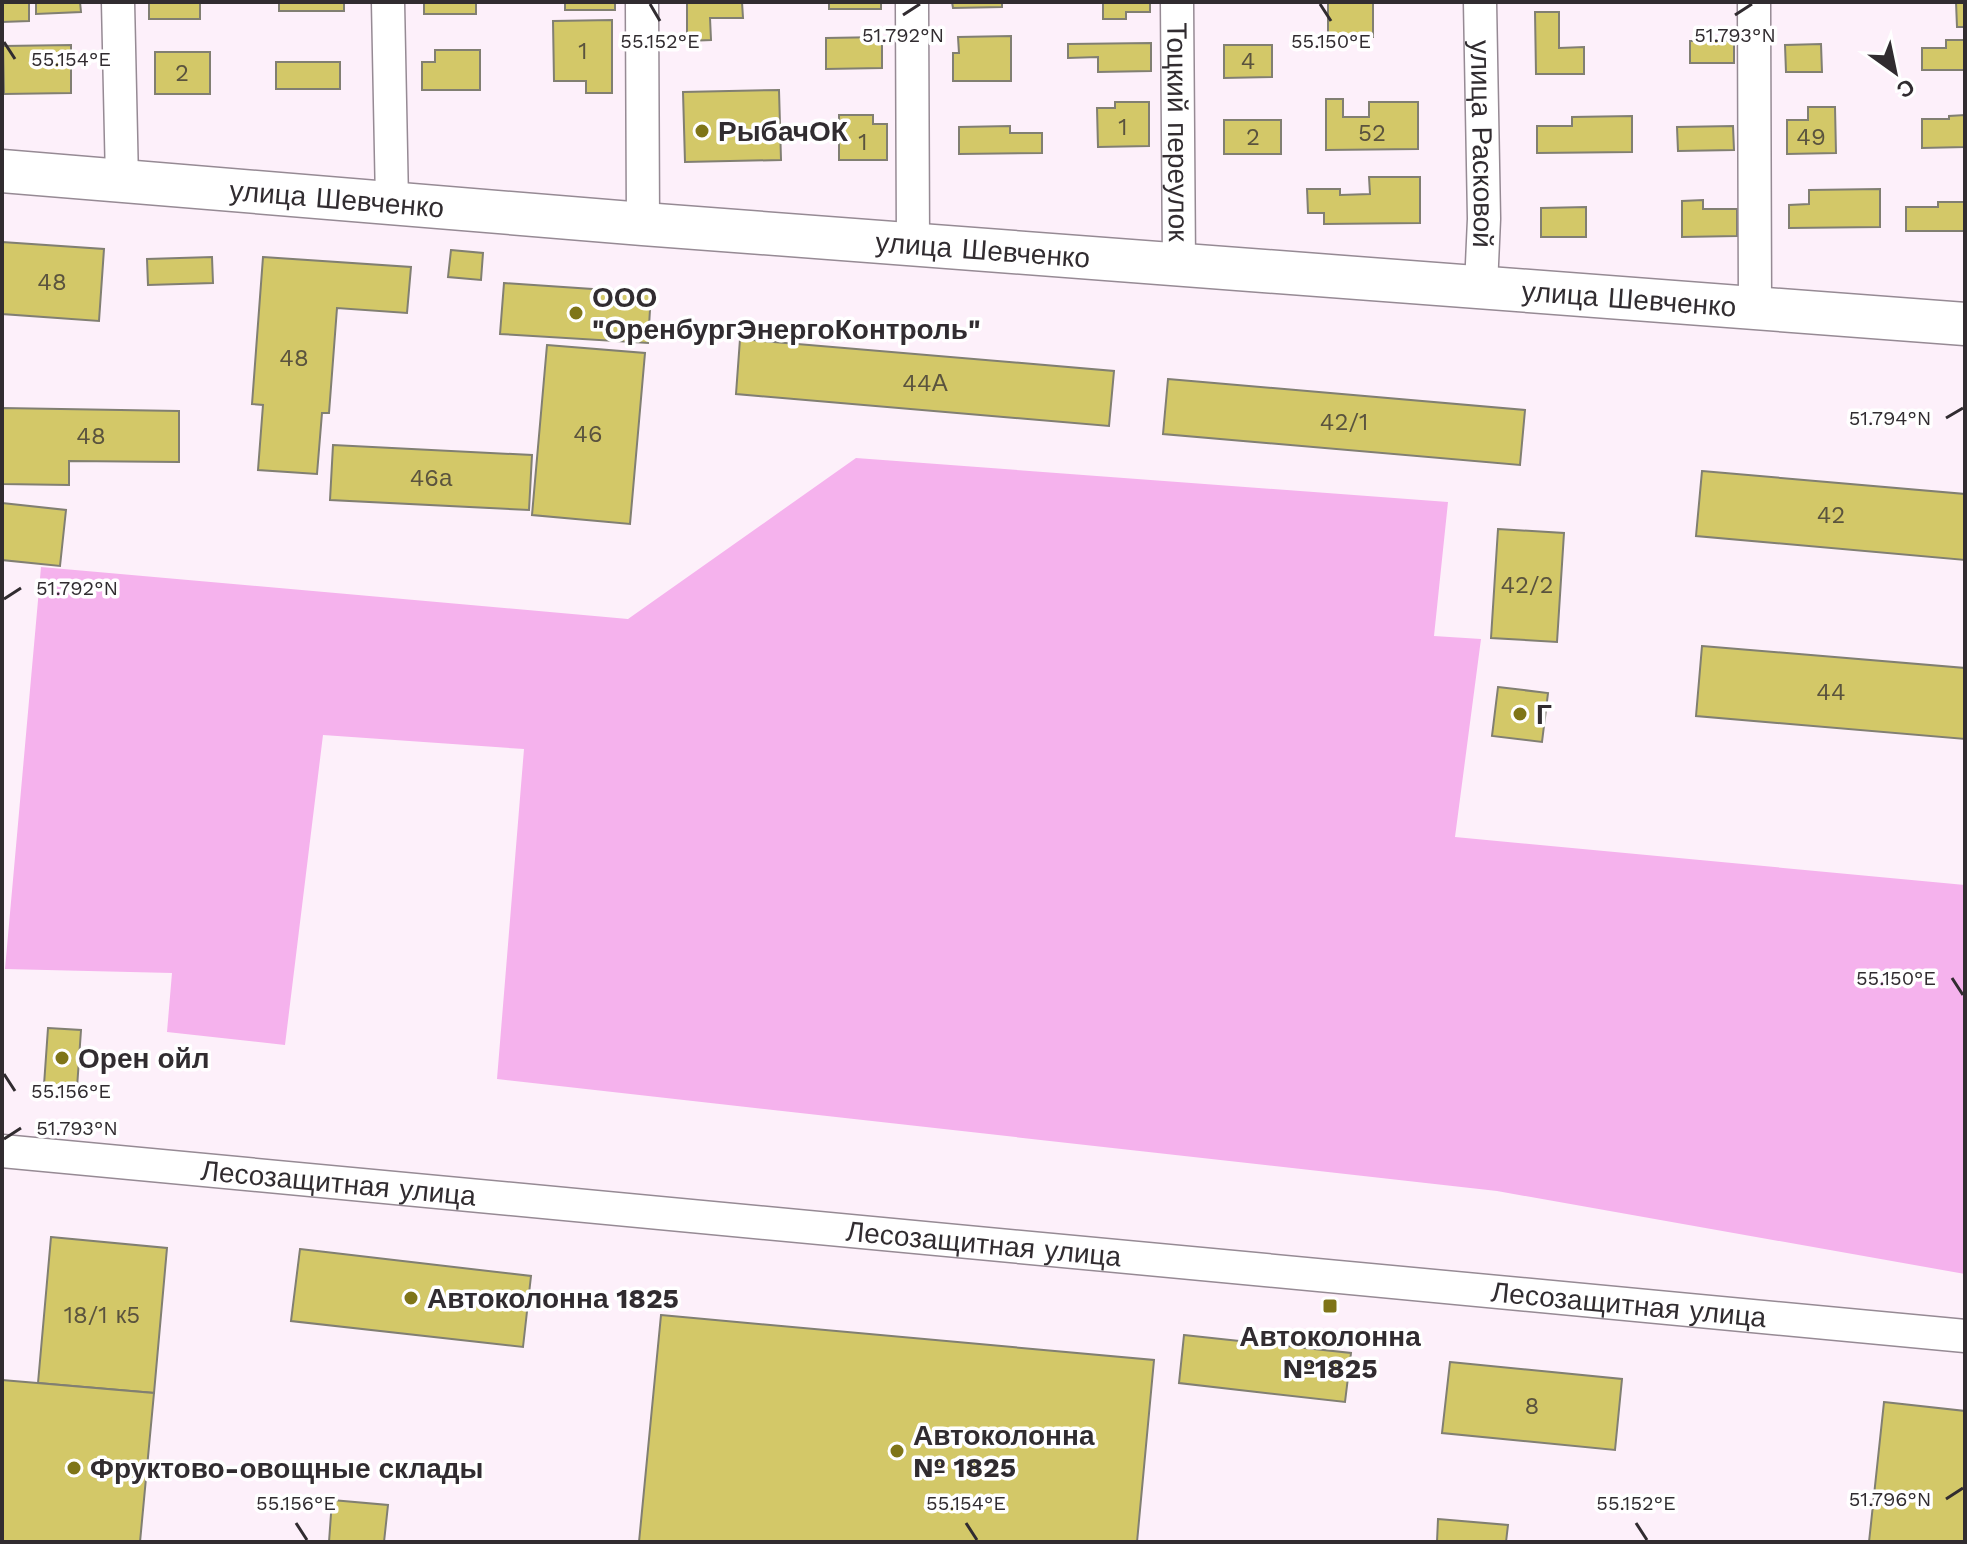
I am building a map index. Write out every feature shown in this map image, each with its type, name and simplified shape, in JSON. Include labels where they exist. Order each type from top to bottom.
[{"type":"main road","name":"улица Шевченко","points":[[2,171],[643,224],[1965,324]]},
{"type":"street","points":[[118,2],[122,181]]},
{"type":"street","points":[[388,2],[392,202]]},
{"type":"street","points":[[642,2],[643,224]]},
{"type":"street","points":[[912,2],[913,243]]},
{"type":"street","name":"Тоцкий переулок","points":[[1177,2],[1179,263]]},
{"type":"street","name":"улица Расковой","points":[[1480,2],[1484,219],[1481,286]]},
{"type":"street","points":[[1754,2],[1755,307]]},
{"type":"street","name":"Лесозащитная улица","points":[[2,1151],[1965,1336]]},
{"type":"shaded area","points":[[856,458],[1448,502],[1434,636],[1481,639],[1455,837],[1965,885],[1965,1274],[1497,1191],[497,1079],[524,749],[323,735],[285,1045],[167,1032],[172,973],[5,969],[41,567],[628,619]]},
{"type":"building","points":[[2,2],[29,2],[29,21],[2,22]]},
{"type":"building","points":[[36,2],[80,2],[81,12],[36,14]]},
{"type":"building","points":[[149,2],[200,2],[200,19],[149,19]]},
{"type":"building","points":[[279,2],[344,2],[344,11],[279,11]]},
{"type":"building","points":[[424,2],[476,2],[476,14],[424,14]]},
{"type":"building","points":[[565,2],[615,2],[615,10],[565,10]]},
{"type":"building","points":[[687,2],[742,2],[743,18],[710,18],[711,40],[687,41]]},
{"type":"building","points":[[829,2],[881,2],[881,9],[829,9]]},
{"type":"building","points":[[952,2],[1002,2],[1002,7],[953,8]]},
{"type":"building","points":[[1103,2],[1150,2],[1150,12],[1126,12],[1126,19],[1103,19]]},
{"type":"building","points":[[1956,2],[1965,2],[1965,27],[1957,27]]},
{"type":"building","points":[[1328,3],[1373,3],[1373,37],[1328,37]]},
{"type":"building","points":[[1535,12],[1559,12],[1559,48],[1584,47],[1584,74],[1536,74]]},
{"type":"building","points":[[612,20],[612,93],[586,93],[586,81],[554,81],[553,21]]},
{"type":"building","points":[[1011,36],[1011,81],[953,81],[953,53],[959,53],[958,37]]},
{"type":"building","points":[[882,37],[882,68],[826,69],[826,38]]},
{"type":"building","points":[[1946,40],[1965,40],[1965,70],[1922,70],[1922,48],[1946,48]]},
{"type":"building","points":[[1690,41],[1734,41],[1734,63],[1690,63]]},
{"type":"building","points":[[1151,43],[1151,71],[1098,72],[1098,57],[1068,58],[1068,44]]},
{"type":"building","points":[[1821,44],[1822,72],[1786,72],[1785,45]]},
{"type":"building","points":[[71,45],[71,93],[4,94],[3,46]]},
{"type":"building","points":[[1224,45],[1272,45],[1272,77],[1224,78]]},
{"type":"building","points":[[435,50],[480,50],[480,90],[422,90],[422,62],[435,62]]},
{"type":"building","points":[[155,52],[210,52],[210,94],[155,94]]},
{"type":"building","points":[[276,62],[340,62],[340,89],[276,89]]},
{"type":"building","points":[[779,90],[781,160],[685,162],[683,92]]},
{"type":"building","points":[[1326,99],[1343,99],[1343,117],[1369,117],[1369,102],[1418,102],[1418,149],[1326,150]]},
{"type":"building","points":[[1115,102],[1149,102],[1149,146],[1098,147],[1097,108],[1115,108]]},
{"type":"building","points":[[1808,107],[1835,107],[1836,153],[1787,154],[1787,120],[1808,120]]},
{"type":"building","points":[[839,115],[873,115],[873,124],[887,124],[887,160],[839,160]]},
{"type":"building","points":[[1965,115],[1965,147],[1922,148],[1922,119],[1949,119],[1949,116]]},
{"type":"building","points":[[1632,116],[1632,152],[1537,153],[1537,126],[1572,126],[1572,117]]},
{"type":"building","points":[[1224,120],[1281,120],[1281,154],[1224,154]]},
{"type":"building","points":[[1010,126],[1010,133],[1042,133],[1042,153],[959,154],[959,127]]},
{"type":"building","points":[[1733,126],[1734,150],[1678,151],[1677,127]]},
{"type":"building","points":[[1369,177],[1420,177],[1420,223],[1324,224],[1324,213],[1308,213],[1307,189],[1340,189],[1340,195],[1370,194]]},
{"type":"building","points":[[1880,189],[1880,227],[1789,228],[1789,205],[1809,204],[1809,190]]},
{"type":"building","points":[[1703,200],[1703,209],[1737,209],[1737,236],[1682,237],[1682,201]]},
{"type":"building","points":[[1938,202],[1965,202],[1965,231],[1906,231],[1906,207],[1938,207]]},
{"type":"building","points":[[1586,207],[1586,237],[1541,237],[1541,208]]},
{"type":"building","points":[[2,242],[104,249],[99,321],[2,314]]},
{"type":"building","points":[[451,250],[483,253],[481,280],[448,277]]},
{"type":"building","points":[[212,257],[213,283],[148,285],[147,259]]},
{"type":"building","points":[[263,257],[411,267],[407,313],[337,308],[329,413],[322,413],[317,474],[258,470],[263,405],[252,404]]},
{"type":"building","name":"ООО \"ОренбургЭнергоКонтроль\"","points":[[504,283],[651,293],[648,343],[500,334]]},
{"type":"building","points":[[740,339],[1114,371],[1109,426],[736,394]]},
{"type":"building","points":[[547,345],[645,353],[630,524],[532,515]]},
{"type":"building","points":[[1168,379],[1525,410],[1520,465],[1163,434]]},
{"type":"building","points":[[2,408],[179,411],[179,462],[69,461],[69,485],[2,484]]},
{"type":"building","points":[[333,445],[532,455],[529,510],[330,500]]},
{"type":"building","points":[[1702,471],[1965,494],[1965,560],[1696,536]]},
{"type":"building","points":[[2,503],[66,510],[60,566],[2,560]]},
{"type":"building","points":[[1498,529],[1564,533],[1557,642],[1491,638]]},
{"type":"building","points":[[1702,646],[1965,668],[1965,739],[1696,716]]},
{"type":"building","name":"Г","points":[[1498,687],[1548,693],[1542,742],[1492,736]]},
{"type":"building","name":"Орен ойл","points":[[48,1028],[81,1030],[77,1088],[44,1085]]},
{"type":"building","name":"Фруктово-овощные склады","points":[[51,1237],[167,1248],[154,1393],[38,1383]]},
{"type":"building","name":"Автоколонна 1825","points":[[300,1249],[531,1276],[523,1347],[291,1321]]},
{"type":"building","name":"Автоколонна № 1825","points":[[661,1315],[1154,1360],[1137,1542],[639,1542]]},
{"type":"building","points":[[1184,1335],[1351,1353],[1345,1402],[1179,1383]]},
{"type":"building","points":[[1450,1362],[1622,1379],[1615,1450],[1442,1433]]},
{"type":"building","name":"Фруктово-овощные склады","points":[[2,1380],[154,1393],[140,1542],[2,1542]]},
{"type":"building","points":[[1884,1402],[1965,1411],[1965,1542],[1869,1542]]},
{"type":"building","points":[[332,1500],[388,1505],[384,1542],[329,1542]]},
{"type":"building","points":[[1438,1519],[1508,1525],[1506,1542],[1437,1542]]},
{"type":"place","name":"РыбачОК","points":[[702,131]]},
{"type":"place","name":"ООО \"ОренбургЭнергоКонтроль\"","points":[[576,313]]},
{"type":"place","name":"Г","points":[[1520,714]]},
{"type":"place","name":"Орен ойл","points":[[62,1058]]},
{"type":"place","name":"Автоколонна 1825","points":[[411,1298]]},
{"type":"place","name":"Автоколонна №1825","points":[[1330,1306]]},
{"type":"place","name":"Автоколонна № 1825","points":[[897,1451]]},
{"type":"place","name":"Фруктово-овощные склады","points":[[74,1468]]}]
